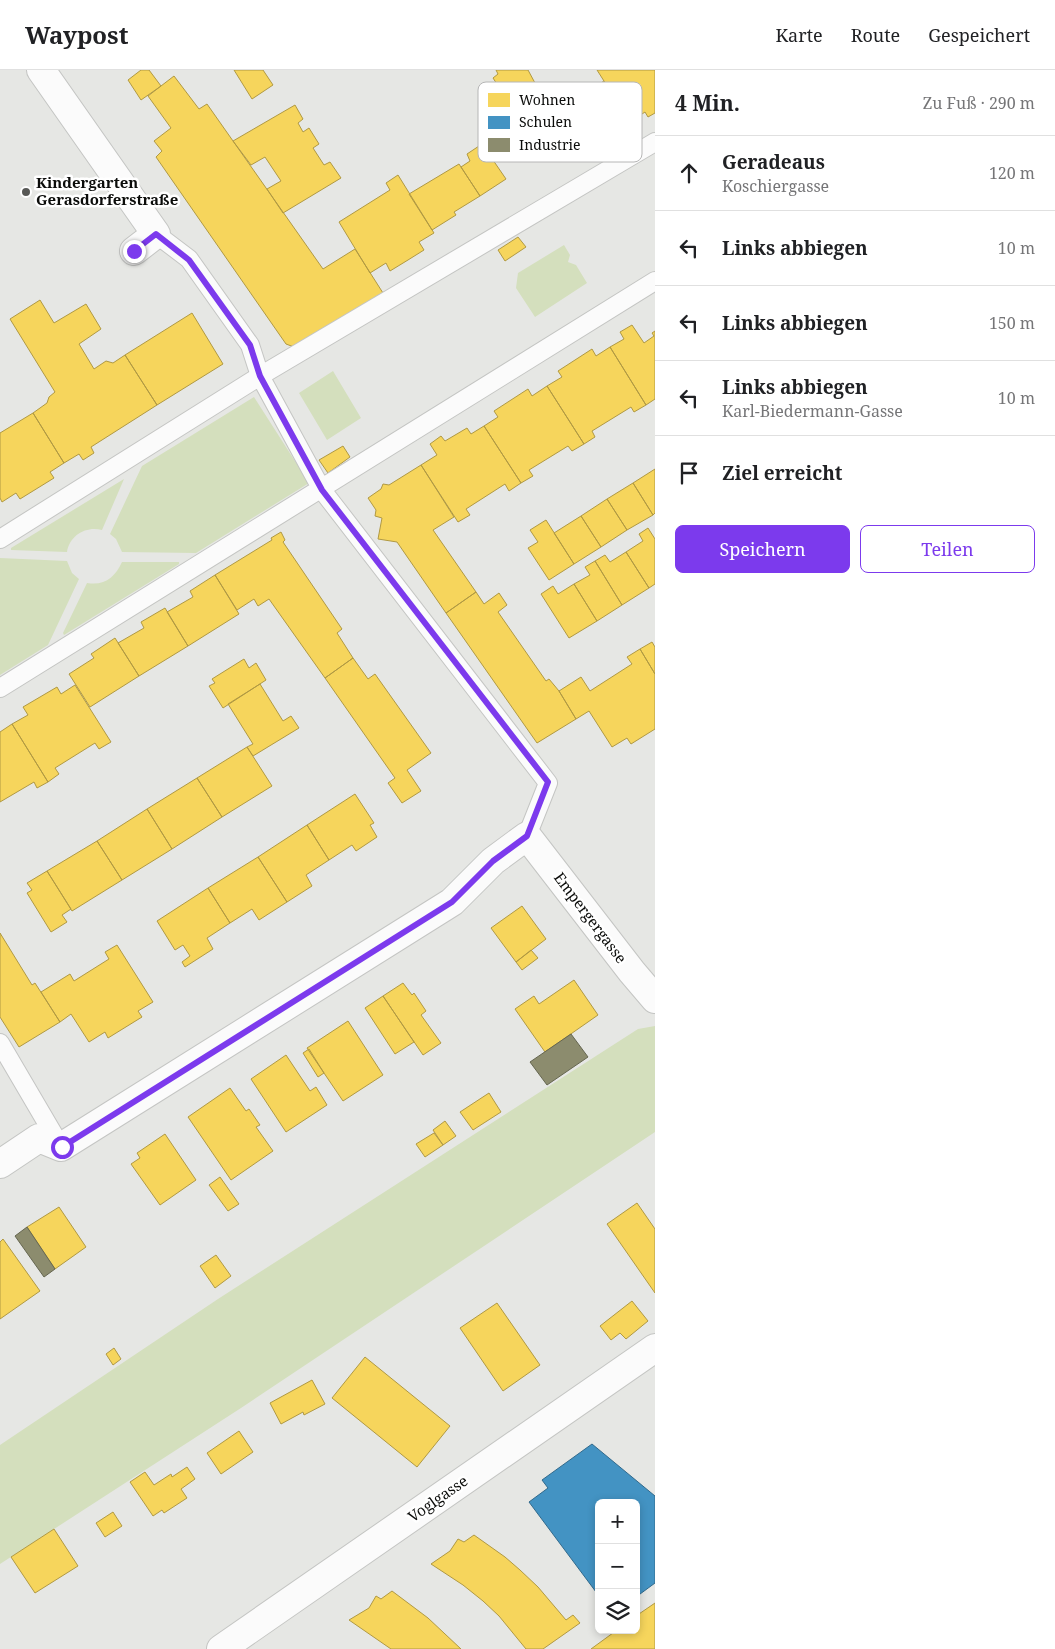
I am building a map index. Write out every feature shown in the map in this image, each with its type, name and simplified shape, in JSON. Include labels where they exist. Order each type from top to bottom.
[{"type":"street","points":[[41,70],[156,234],[134,251]]},
{"type":"street","points":[[0,1164],[39,1138],[62,1147],[452,902],[493,861],[527,836]]},
{"type":"street","name":"Empergergasse","points":[[527,836],[655,999]]},
{"type":"street","name":"Voglgasse","points":[[221,1649],[655,1348]]},
{"type":"lane","points":[[642,150],[655,142]]},
{"type":"lane","points":[[0,539],[260,376],[621,162]]},
{"type":"lane","points":[[156,234],[189,260],[250,345],[260,376],[322,490],[548,782],[527,836]]},
{"type":"lane","points":[[0,688],[322,490],[655,281]]},
{"type":"lane","points":[[0,1043],[62,1147]]},
{"type":"green space","points":[[564,245],[570,255],[568,262],[576,265],[587,283],[535,317],[516,288],[518,273]]},
{"type":"green space","points":[[333,371],[361,418],[327,440],[299,393]]},
{"type":"green space","points":[[254,397],[309,483],[196,553],[122,552],[116,539],[110,534],[142,466]]},
{"type":"green space","points":[[124,479],[102,530],[90,529],[80,533],[71,541],[67,552],[11,550],[11,548]]},
{"type":"green space","points":[[0,558],[67,561],[72,573],[79,579],[48,645],[0,675]]},
{"type":"green space","points":[[122,562],[179,562],[179,564],[64,635],[63,633],[87,583],[99,583],[109,579]]},
{"type":"green space","points":[[655,1026],[655,1132],[241,1408],[0,1564],[0,1445],[218,1299],[638,1029]]},
{"type":"building: Wohnen","points":[[141,70],[149,70],[161,86],[141,100],[128,80]]},
{"type":"building: Wohnen","points":[[234,70],[263,70],[273,85],[252,99]]},
{"type":"building: Wohnen","points":[[496,70],[528,70],[534,82],[496,82],[493,78],[498,74]]},
{"type":"building: Wohnen","points":[[597,70],[655,70],[655,113],[648,117],[645,112],[642,114],[642,82],[605,82]]},
{"type":"building: Wohnen","points":[[174,76],[199,109],[207,104],[323,269],[355,249],[383,293],[294,347],[286,344],[156,157],[162,151],[154,141],[171,128],[148,96]]},
{"type":"building: Wohnen","points":[[295,105],[303,119],[298,123],[303,132],[309,128],[319,144],[313,148],[324,165],[330,162],[341,178],[283,213],[267,189],[281,181],[265,157],[251,165],[233,141]]},
{"type":"building: Wohnen","points":[[478,147],[478,162],[494,162],[506,179],[480,196],[461,167],[470,161],[467,154]]},
{"type":"building: Wohnen","points":[[459,164],[480,196],[454,212],[456,215],[432,230],[409,194]]},
{"type":"building: Wohnen","points":[[398,175],[434,233],[419,242],[424,250],[390,271],[386,263],[370,273],[339,222],[390,190],[386,183]]},
{"type":"building: Wohnen","points":[[518,237],[526,247],[505,261],[498,250]]},
{"type":"building: Wohnen","points":[[40,300],[54,323],[86,304],[101,329],[79,344],[94,369],[106,361],[113,363],[125,355],[157,405],[91,447],[94,453],[83,460],[79,454],[64,463],[33,413],[47,403],[49,397],[55,392],[10,319]]},
{"type":"building: Wohnen","points":[[192,313],[223,364],[157,405],[125,355]]},
{"type":"building: Wohnen","points":[[632,325],[644,343],[654,336],[652,333],[655,331],[655,399],[646,405],[610,347],[624,339],[620,332]]},
{"type":"building: Wohnen","points":[[610,347],[646,405],[634,412],[631,407],[592,431],[595,437],[584,444],[547,386],[562,377],[558,371],[592,349],[596,356]]},
{"type":"building: Wohnen","points":[[547,386],[584,444],[572,451],[568,446],[529,470],[533,476],[521,483],[484,426],[498,417],[494,411],[528,389],[532,396]]},
{"type":"building: Wohnen","points":[[33,413],[64,463],[50,472],[54,478],[20,499],[16,493],[2,502],[0,498],[0,433]]},
{"type":"building: Wohnen","points":[[484,426],[521,483],[509,491],[505,484],[466,509],[470,515],[458,522],[421,465],[437,455],[430,444],[441,436],[445,441],[467,428],[471,434]]},
{"type":"building: Wohnen","points":[[343,446],[350,457],[328,473],[319,460]]},
{"type":"building: Wohnen","points":[[421,465],[454,517],[433,530],[476,592],[446,613],[397,542],[378,539],[382,518],[375,516],[376,510],[368,498],[381,489],[383,484],[389,485]]},
{"type":"building: Wohnen","points":[[655,469],[655,513],[653,515],[633,483]]},
{"type":"building: Wohnen","points":[[633,483],[653,515],[627,530],[607,499]]},
{"type":"building: Wohnen","points":[[607,499],[627,530],[601,547],[581,516]]},
{"type":"building: Wohnen","points":[[581,516],[601,547],[574,564],[554,533]]},
{"type":"building: Wohnen","points":[[546,520],[574,564],[549,580],[528,548],[538,542],[530,530]]},
{"type":"building: Wohnen","points":[[648,528],[655,539],[655,584],[649,588],[626,552],[643,541],[639,534]]},
{"type":"building: Wohnen","points":[[281,532],[285,540],[283,542],[342,629],[337,633],[353,658],[325,678],[269,599],[258,606],[254,599],[237,610],[215,575],[272,540],[271,538]]},
{"type":"building: Wohnen","points":[[626,552],[649,588],[622,605],[595,561],[605,555],[610,562]]},
{"type":"building: Wohnen","points":[[595,561],[622,605],[597,621],[574,584],[590,575],[585,567]]},
{"type":"building: Wohnen","points":[[215,575],[239,614],[188,646],[167,612],[193,597],[190,591]]},
{"type":"building: Wohnen","points":[[574,584],[597,621],[569,638],[541,594],[553,586],[558,594]]},
{"type":"building: Wohnen","points":[[476,592],[484,604],[499,593],[507,605],[498,612],[546,681],[549,679],[559,691],[576,719],[537,743],[446,613]]},
{"type":"building: Wohnen","points":[[165,608],[188,646],[139,676],[118,643],[144,628],[141,622]]},
{"type":"building: Wohnen","points":[[115,638],[139,676],[90,707],[69,674],[94,658],[91,654]]},
{"type":"building: Wohnen","points":[[652,642],[655,647],[655,674],[640,649]]},
{"type":"building: Wohnen","points":[[640,649],[655,674],[655,729],[631,744],[627,738],[612,747],[589,711],[576,719],[559,691],[581,677],[590,691],[632,664],[627,657]]},
{"type":"building: Wohnen","points":[[353,658],[368,679],[375,674],[431,753],[407,770],[421,791],[402,803],[388,783],[395,778],[325,678]]},
{"type":"building: Wohnen","points":[[244,659],[249,668],[256,663],[266,680],[223,708],[209,686],[215,683],[212,679]]},
{"type":"building: Wohnen","points":[[260,684],[283,721],[291,716],[299,728],[253,756],[247,747],[253,744],[228,704]]},
{"type":"building: Wohnen","points":[[75,685],[111,742],[99,749],[95,743],[55,768],[59,774],[48,782],[12,724],[28,715],[23,707],[57,687],[61,694]]},
{"type":"building: Wohnen","points":[[12,724],[48,782],[37,788],[34,782],[0,802],[0,732]]},
{"type":"building: Wohnen","points":[[247,747],[272,786],[222,817],[197,778]]},
{"type":"building: Wohnen","points":[[197,778],[222,817],[172,849],[147,809]]},
{"type":"building: Wohnen","points":[[355,794],[374,823],[370,825],[377,837],[356,851],[352,845],[329,860],[307,825]]},
{"type":"building: Wohnen","points":[[147,809],[172,849],[122,880],[97,841]]},
{"type":"building: Wohnen","points":[[307,825],[329,860],[306,875],[312,886],[287,902],[258,857]]},
{"type":"building: Wohnen","points":[[97,841],[122,880],[72,911],[47,871]]},
{"type":"building: Wohnen","points":[[258,857],[287,902],[259,920],[252,909],[230,923],[208,888]]},
{"type":"building: Wohnen","points":[[47,871],[71,909],[62,915],[67,922],[51,932],[27,893],[32,890],[27,883]]},
{"type":"building: Wohnen","points":[[208,888],[230,923],[207,938],[213,949],[185,967],[182,962],[190,956],[183,945],[175,950],[157,921]]},
{"type":"building: Wohnen","points":[[522,906],[546,939],[516,962],[491,928]]},
{"type":"building: Wohnen","points":[[0,933],[32,985],[35,983],[60,1022],[19,1047],[0,1017]]},
{"type":"building: Wohnen","points":[[117,945],[153,1002],[138,1011],[142,1017],[108,1038],[105,1032],[89,1042],[71,1014],[60,1022],[41,992],[70,974],[74,981],[109,959],[105,952]]},
{"type":"building: Wohnen","points":[[531,950],[538,958],[522,970],[516,962]]},
{"type":"building: Wohnen","points":[[574,980],[598,1015],[545,1052],[515,1009],[534,996],[539,1004]]},
{"type":"building: Wohnen","points":[[403,983],[412,995],[414,993],[426,1011],[421,1015],[441,1043],[423,1055],[383,996]]},
{"type":"building: Wohnen","points":[[383,996],[414,1042],[395,1054],[365,1008]]},
{"type":"building: Wohnen","points":[[348,1021],[383,1075],[343,1101],[307,1048]]},
{"type":"building: Wohnen","points":[[309,1049],[324,1073],[318,1077],[303,1053]]},
{"type":"building: Wohnen","points":[[286,1055],[310,1091],[316,1087],[327,1105],[286,1132],[251,1079]]},
{"type":"building: Wohnen","points":[[230,1088],[246,1111],[249,1109],[260,1125],[256,1127],[273,1151],[231,1180],[188,1117]]},
{"type":"building: Wohnen","points":[[489,1093],[501,1112],[473,1130],[460,1112]]},
{"type":"building: Wohnen","points":[[445,1121],[456,1136],[443,1145],[433,1130]]},
{"type":"building: Wohnen","points":[[434,1133],[443,1145],[425,1157],[416,1144]]},
{"type":"building: Wohnen","points":[[165,1134],[196,1180],[160,1205],[131,1164],[140,1158],[137,1153]]},
{"type":"building: Wohnen","points":[[220,1177],[239,1204],[228,1211],[209,1185]]},
{"type":"building: Wohnen","points":[[637,1203],[655,1229],[655,1293],[607,1224]]},
{"type":"building: Wohnen","points":[[59,1207],[86,1247],[55,1269],[27,1227]]},
{"type":"building: Wohnen","points":[[3,1239],[40,1291],[0,1319],[0,1242]]},
{"type":"building: Wohnen","points":[[216,1255],[231,1276],[215,1288],[200,1266]]},
{"type":"building: Wohnen","points":[[632,1301],[648,1321],[626,1339],[620,1333],[611,1340],[600,1326]]},
{"type":"building: Wohnen","points":[[497,1303],[540,1365],[503,1391],[460,1328]]},
{"type":"building: Wohnen","points":[[114,1348],[121,1359],[113,1365],[106,1354]]},
{"type":"building: Wohnen","points":[[365,1357],[450,1426],[417,1467],[332,1398]]},
{"type":"building: Wohnen","points":[[312,1380],[325,1404],[304,1415],[303,1412],[281,1424],[270,1403]]},
{"type":"building: Wohnen","points":[[239,1431],[253,1452],[221,1474],[207,1453]]},
{"type":"building: Wohnen","points":[[187,1467],[195,1479],[181,1489],[187,1498],[164,1513],[162,1510],[153,1516],[130,1482],[145,1472],[154,1485],[171,1474],[172,1477]]},
{"type":"building: Wohnen","points":[[113,1512],[122,1526],[105,1537],[96,1523]]},
{"type":"building: Wohnen","points":[[54,1529],[78,1566],[35,1593],[11,1557]]},
{"type":"building: Wohnen","points":[[474,1535],[520,1570],[538,1587],[566,1620],[573,1615],[580,1623],[543,1649],[526,1649],[499,1616],[483,1601],[431,1564],[450,1551],[458,1539],[464,1542]]},
{"type":"building: Wohnen","points":[[392,1591],[428,1618],[461,1649],[391,1649],[349,1620],[369,1608],[376,1596],[381,1599]]},
{"type":"building: Wohnen","points":[[655,1603],[655,1649],[591,1649],[612,1634],[640,1634],[640,1613]]},
{"type":"building: Schulen","points":[[592,1444],[655,1496],[655,1583],[640,1594],[640,1499],[595,1499],[595,1591],[529,1502],[548,1488],[542,1480]]},
{"type":"building: Industrie","points":[[571,1034],[588,1057],[547,1085],[530,1062]]},
{"type":"building: Industrie","points":[[27,1227],[55,1269],[44,1277],[15,1236]]},
{"type":"place","name":"Kindergarten Gerasdorferstraße","points":[[26,192]]},
{"type":"route","points":[[62,1147],[452,902],[493,861],[527,836],[548,782],[322,490],[260,376],[250,345],[189,260],[156,234],[134,251]]}]
